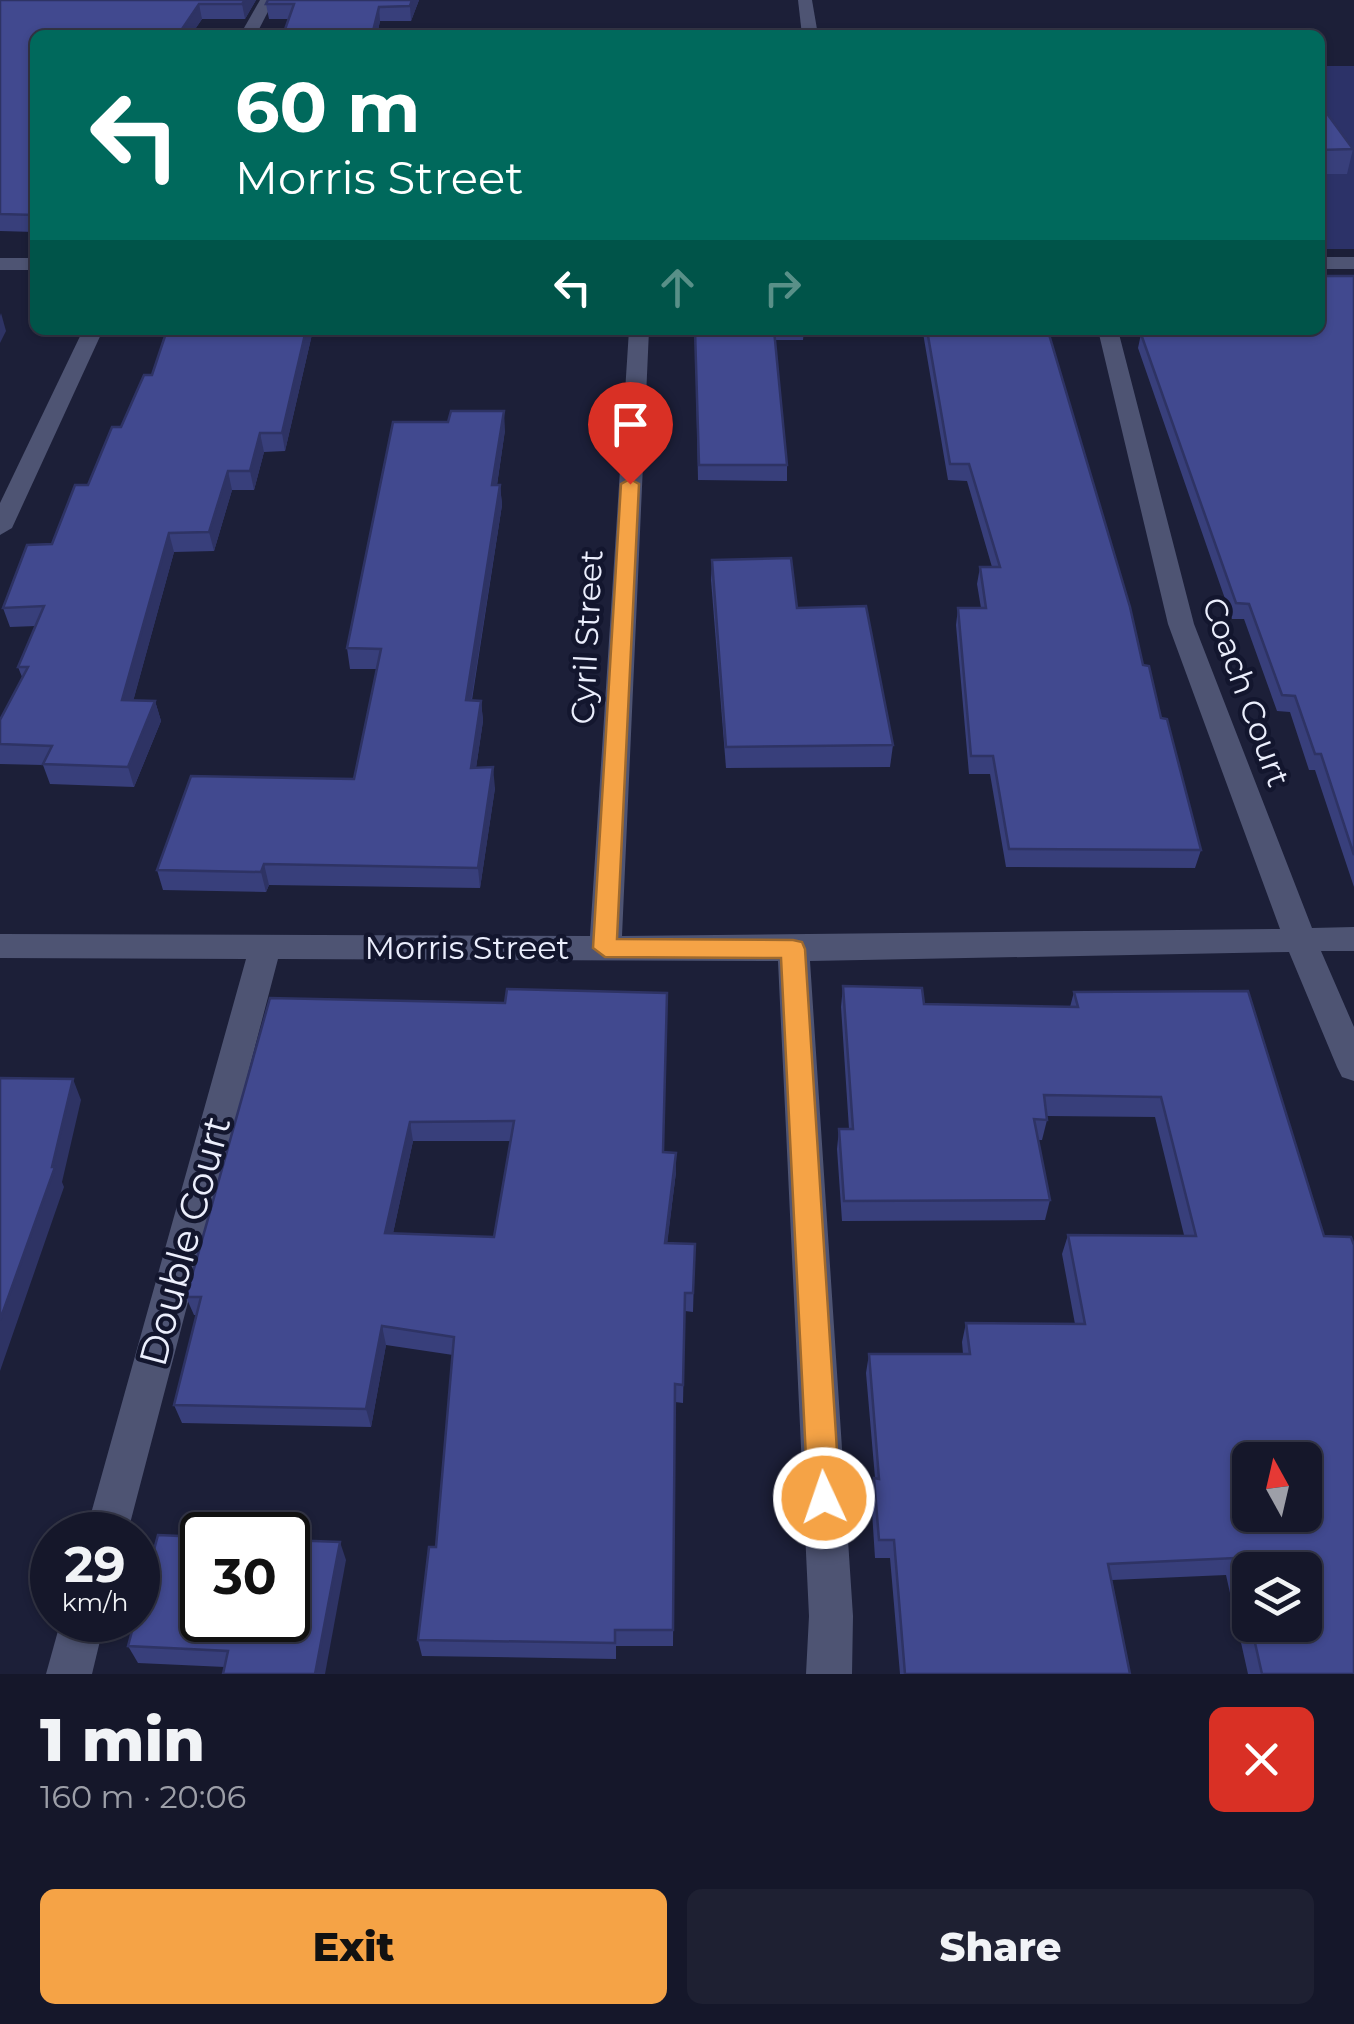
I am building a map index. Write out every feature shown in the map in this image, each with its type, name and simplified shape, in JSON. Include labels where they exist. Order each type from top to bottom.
[{"type":"street","points":[[251,30],[267,0]]},
{"type":"street","points":[[806,0],[809,30]]},
{"type":"street","points":[[1325,264],[1354,263]]},
{"type":"street","points":[[0,264],[30,264]]},
{"type":"street","points":[[0,528],[91,335]]},
{"type":"street","name":"Cyril Street","points":[[605,948],[638,335]]},
{"type":"street","name":"Coach Court","points":[[1109,335],[1181,624],[1300,939],[1354,1067]]},
{"type":"street","name":"Morris Street","points":[[0,946],[793,949],[1354,939]]},
{"type":"street","name":"Double Court","points":[[112,1512],[265,947]]},
{"type":"street","points":[[793,949],[831,1616],[829,1674]]},
{"type":"street","points":[[69,1674],[77,1642]]},
{"type":"shaded area","points":[[1325,66],[1354,66],[1354,249],[1325,249]]},
{"type":"building","points":[[0,0],[245,0],[242,4],[199,4],[181,30],[30,30],[30,215],[0,214]]},
{"type":"building","points":[[268,0],[412,0],[410,6],[379,7],[373,30],[285,30],[294,4],[266,4]]},
{"type":"building","points":[[1325,111],[1353,149],[1325,150]]},
{"type":"building","points":[[1325,276],[1354,276],[1354,855],[1321,754],[1315,754],[1295,696],[1282,695],[1249,604],[1236,603],[1141,335],[1325,335]]},
{"type":"building","points":[[165,335],[305,335],[282,433],[260,433],[250,471],[228,471],[209,532],[169,533],[122,700],[155,701],[128,767],[43,764],[52,746],[0,744],[0,720],[28,667],[18,667],[44,606],[3,608],[27,545],[52,544],[75,485],[88,485],[112,427],[121,427],[144,375],[152,375]]},
{"type":"building","points":[[695,335],[774,335],[787,465],[699,465]]},
{"type":"building","points":[[928,335],[1049,335],[1130,607],[1143,665],[1149,666],[1161,718],[1167,719],[1201,850],[1009,849],[993,756],[971,756],[958,608],[986,608],[980,567],[1000,567],[969,464],[950,464]]},
{"type":"building","points":[[451,411],[504,411],[492,485],[500,485],[466,700],[481,701],[471,768],[493,767],[478,868],[264,864],[261,872],[157,870],[191,776],[354,779],[381,649],[347,648],[393,422],[448,422]]},
{"type":"building","points":[[791,558],[797,608],[866,606],[893,745],[726,747],[712,560]]},
{"type":"building","points":[[843,986],[922,988],[924,1004],[1078,1007],[1074,992],[1248,991],[1324,1236],[1351,1237],[1354,1245],[1354,1674],[1262,1674],[1255,1642],[1322,1642],[1322,1552],[1232,1552],[1232,1558],[1108,1564],[1130,1674],[905,1674],[894,1540],[879,1540],[874,1478],[879,1479],[869,1354],[970,1354],[966,1323],[1085,1324],[1068,1235],[1196,1236],[1161,1097],[1044,1095],[1047,1120],[1034,1119],[1050,1200],[844,1201],[839,1129],[853,1129]]},
{"type":"building","points":[[507,989],[667,993],[663,1152],[676,1153],[665,1243],[695,1244],[693,1293],[685,1293],[683,1385],[675,1384],[673,1630],[615,1630],[615,1643],[418,1640],[429,1547],[436,1547],[454,1337],[382,1326],[366,1409],[174,1405],[201,1297],[186,1297],[270,998],[505,1003]],"holes":[[[514,1121],[494,1237],[385,1233],[410,1122]]]},
{"type":"building","points":[[0,1078],[73,1079],[55,1167],[0,1320]]},
{"type":"building","points":[[160,1535],[180,1536],[180,1642],[310,1642],[310,1541],[340,1542],[315,1674],[223,1674],[228,1651],[128,1646],[129,1642],[160,1642]]},
{"type":"route","points":[[630,484],[605,948],[793,949],[824,1498]]}]
